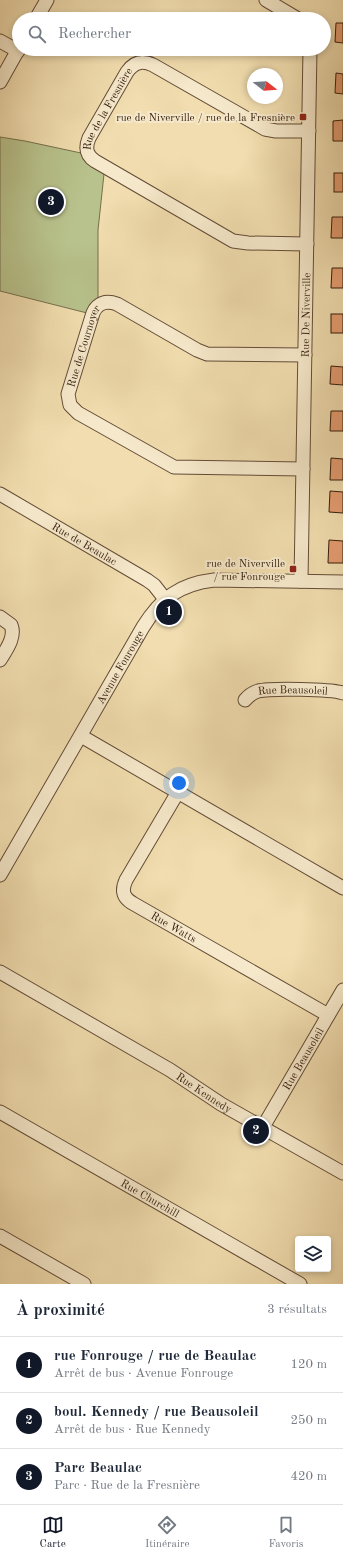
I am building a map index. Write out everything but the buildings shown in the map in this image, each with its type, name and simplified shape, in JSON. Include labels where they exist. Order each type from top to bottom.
[{"type":"street","points":[[40,12],[47,0]]},
{"type":"street","points":[[266,0],[286,12]]},
{"type":"street","points":[[0,41],[12,47]]},
{"type":"street","points":[[0,82],[15,56]]},
{"type":"street","name":"Rue De Niverville","points":[[301,581],[310,56]]},
{"type":"street","name":"Rue de la Fresnière","points":[[307,244],[248,244],[233,241],[93,160],[88,154],[86,146],[89,138],[129,70],[136,63],[142,62],[153,65],[265,129],[270,131],[309,131]]},
{"type":"street","name":"Rue de Cournoyer","points":[[303,469],[174,467],[78,413],[70,405],[68,394],[93,314],[100,305],[106,302],[116,304],[197,350],[207,354],[305,355]]},
{"type":"street","name":"Rue de Beaulac","points":[[0,494],[147,580],[154,585],[165,599]]},
{"type":"street","name":"Avenue Fonrouge","points":[[0,875],[144,627],[154,611],[165,599],[188,586],[206,581],[343,582]]},
{"type":"street","points":[[0,617],[11,625],[13,630],[10,641],[0,660]]},
{"type":"street","name":"Rue Beausoleil","points":[[245,700],[253,693],[262,690],[335,691],[343,693]]},
{"type":"street","points":[[81,736],[343,888]]},
{"type":"street","name":"Rue Watts","points":[[178,792],[126,880],[122,891],[125,896],[134,904],[328,1015]]},
{"type":"street","name":"Rue Kennedy","points":[[0,972],[170,1070],[225,1097],[343,1173]]},
{"type":"street","name":"Rue Beausoleil","points":[[265,1124],[343,990]]},
{"type":"street","name":"Rue Churchill","points":[[0,1112],[300,1284]]},
{"type":"street","name":"Rue Kennedy","points":[[265,1124],[343,1163]]},
{"type":"street","points":[[0,1236],[84,1284]]},
{"type":"green space","points":[[0,137],[81,153],[87,164],[104,174],[98,230],[98,299],[87,313],[0,291]]},
{"type":"place","name":"rue de Niverville / rue de la Fresnière","points":[[303,117]]},
{"type":"place","name":"Parc Beaulac","points":[[51,202]]},
{"type":"place","name":"rue de Niverville / rue Fonrouge","points":[[293,569]]},
{"type":"place","name":"rue Fonrouge / rue de Beaulac","points":[[169,612]]},
{"type":"place","name":"boul. Kennedy / rue Beausoleil","points":[[256,1131]]}]
